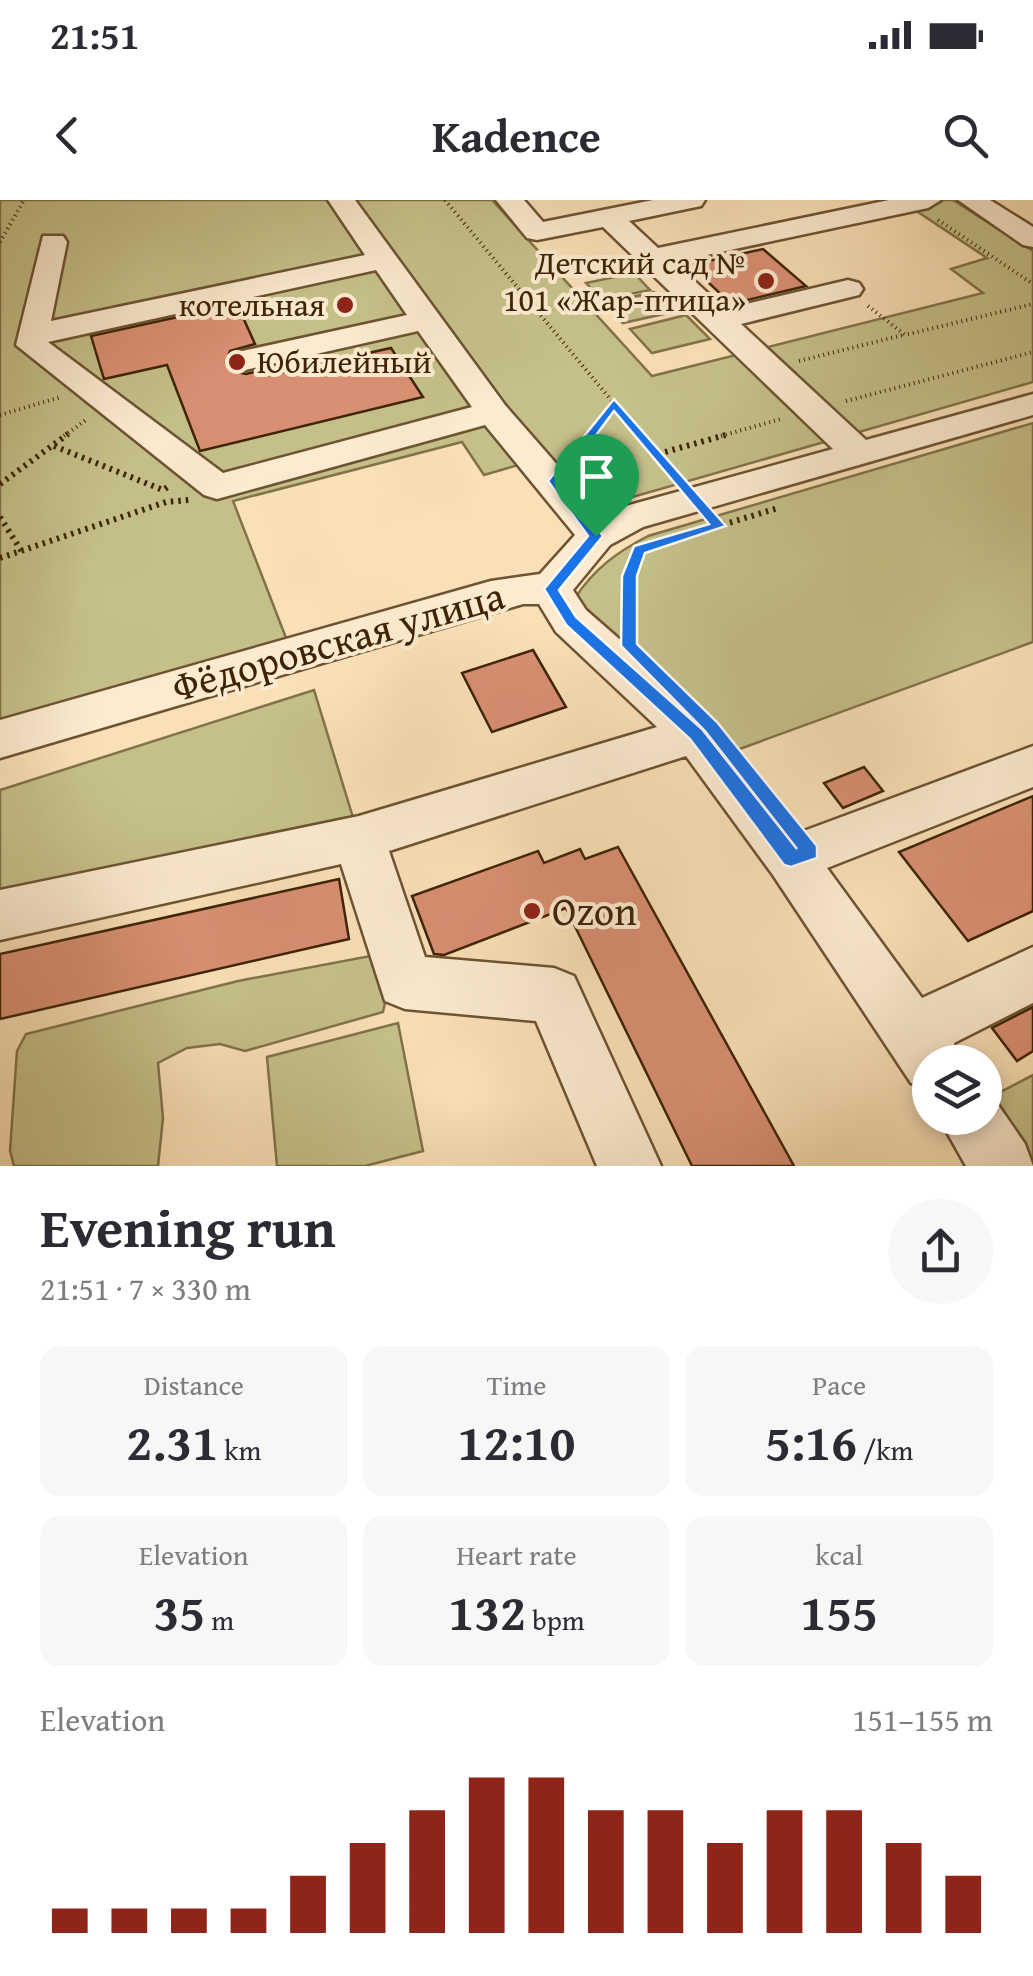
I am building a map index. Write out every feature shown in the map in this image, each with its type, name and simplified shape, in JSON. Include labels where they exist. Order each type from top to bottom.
[{"type":"street","points":[[341,200],[494,412],[596,536]]},
{"type":"street","points":[[508,200],[537,232],[692,200]]},
{"type":"street","points":[[971,200],[1033,239]]},
{"type":"street","points":[[652,258],[921,202]]},
{"type":"street","points":[[609,217],[859,453]]},
{"type":"street","points":[[777,232],[848,289]]},
{"type":"street","points":[[53,242],[32,345],[217,487],[494,412]]},
{"type":"street","points":[[32,334],[383,260]]},
{"type":"street","points":[[720,320],[848,289]]},
{"type":"street","points":[[245,360],[427,320]]},
{"type":"street","points":[[551,589],[596,536],[629,518],[706,512],[859,453],[1033,404]]},
{"type":"street","name":"Фёдоровская улица","points":[[0,738],[491,596],[523,589],[551,589],[571,621],[696,734],[791,859],[920,1045]]},
{"type":"street","points":[[0,915],[359,838],[696,734]]},
{"type":"street","points":[[791,859],[1033,766]]},
{"type":"street","points":[[359,838],[406,982],[554,994],[629,1166]]},
{"type":"street","points":[[926,1045],[1033,974]]},
{"type":"street","points":[[982,1135],[1003,1166]]},
{"type":"path","points":[[0,242],[24,200]]},
{"type":"path","points":[[445,200],[706,512]]},
{"type":"path","points":[[921,202],[1033,284]]},
{"type":"path","points":[[848,289],[904,335]]},
{"type":"path","points":[[769,368],[1033,304]]},
{"type":"path","points":[[0,415],[70,394]]},
{"type":"path","points":[[554,481],[614,403]]},
{"type":"path","points":[[0,484],[95,413]]},
{"type":"path","points":[[54,446],[163,490]]},
{"type":"path","points":[[0,558],[166,502],[161,496],[163,490],[173,484]]},
{"type":"path","points":[[629,629],[630,576],[639,550],[706,512],[792,504]]},
{"type":"path","points":[[0,518],[22,552]]},
{"type":"shaded area","points":[[0,200],[492,200],[652,376],[983,293],[951,269],[987,258],[900,200],[953,200],[1033,251],[1033,382],[591,509],[542,458],[484,475],[462,442],[233,501],[288,643],[0,725]]},
{"type":"shaded area","points":[[634,273],[650,290],[602,300],[586,283]]},
{"type":"shaded area","points":[[654,292],[673,312],[623,323],[605,303]]},
{"type":"shaded area","points":[[686,315],[710,339],[652,353],[630,329]]},
{"type":"shaded area","points":[[1033,423],[1033,642],[723,755],[593,630],[575,598],[607,562],[648,536]]},
{"type":"shaded area","points":[[314,690],[355,824],[0,901],[0,790]]},
{"type":"shaded area","points":[[370,956],[390,979],[383,1012],[245,1051],[220,1044],[187,1048],[158,1063],[163,1118],[158,1166],[14,1166],[10,1151],[17,1051],[26,1034],[238,981]]},
{"type":"shaded area","points":[[398,1023],[423,1151],[365,1166],[277,1166],[267,1057]]},
{"type":"shaded area","points":[[1033,1075],[1033,1166],[1002,1123],[1002,1091]]},
{"type":"building","points":[[763,249],[806,286],[731,304],[690,265]]},
{"type":"building","points":[[237,304],[255,344],[230,351],[226,362],[232,371],[246,374],[267,369],[270,375],[391,348],[423,397],[200,451],[167,365],[104,379],[91,336]]},
{"type":"building","points":[[533,650],[566,707],[492,732],[462,673]]},
{"type":"building","points":[[864,767],[883,791],[843,808],[824,783]]},
{"type":"building","points":[[1033,796],[1033,911],[968,941],[899,852]]},
{"type":"building","points":[[618,847],[794,1166],[692,1166],[566,908],[444,955],[434,954],[412,896],[538,851],[544,863],[580,849],[585,859]]},
{"type":"building","points":[[339,879],[349,939],[0,1019],[0,954]]},
{"type":"building","points":[[1033,1007],[1033,1051],[1017,1061],[992,1028]]},
{"type":"place","name":"Детский сад № 101 «Жар-птица»","points":[[766,281]]},
{"type":"place","name":"котельная","points":[[345,305]]},
{"type":"place","name":"Юбилейный","points":[[237,362]]},
{"type":"place","name":"Ozon","points":[[532,911]]},
{"type":"route","points":[[614,403],[718,526],[639,550],[630,576],[629,646],[711,726],[810,852],[791,859],[696,734],[571,621],[560,606],[551,589],[596,536],[554,481],[614,403]]}]
